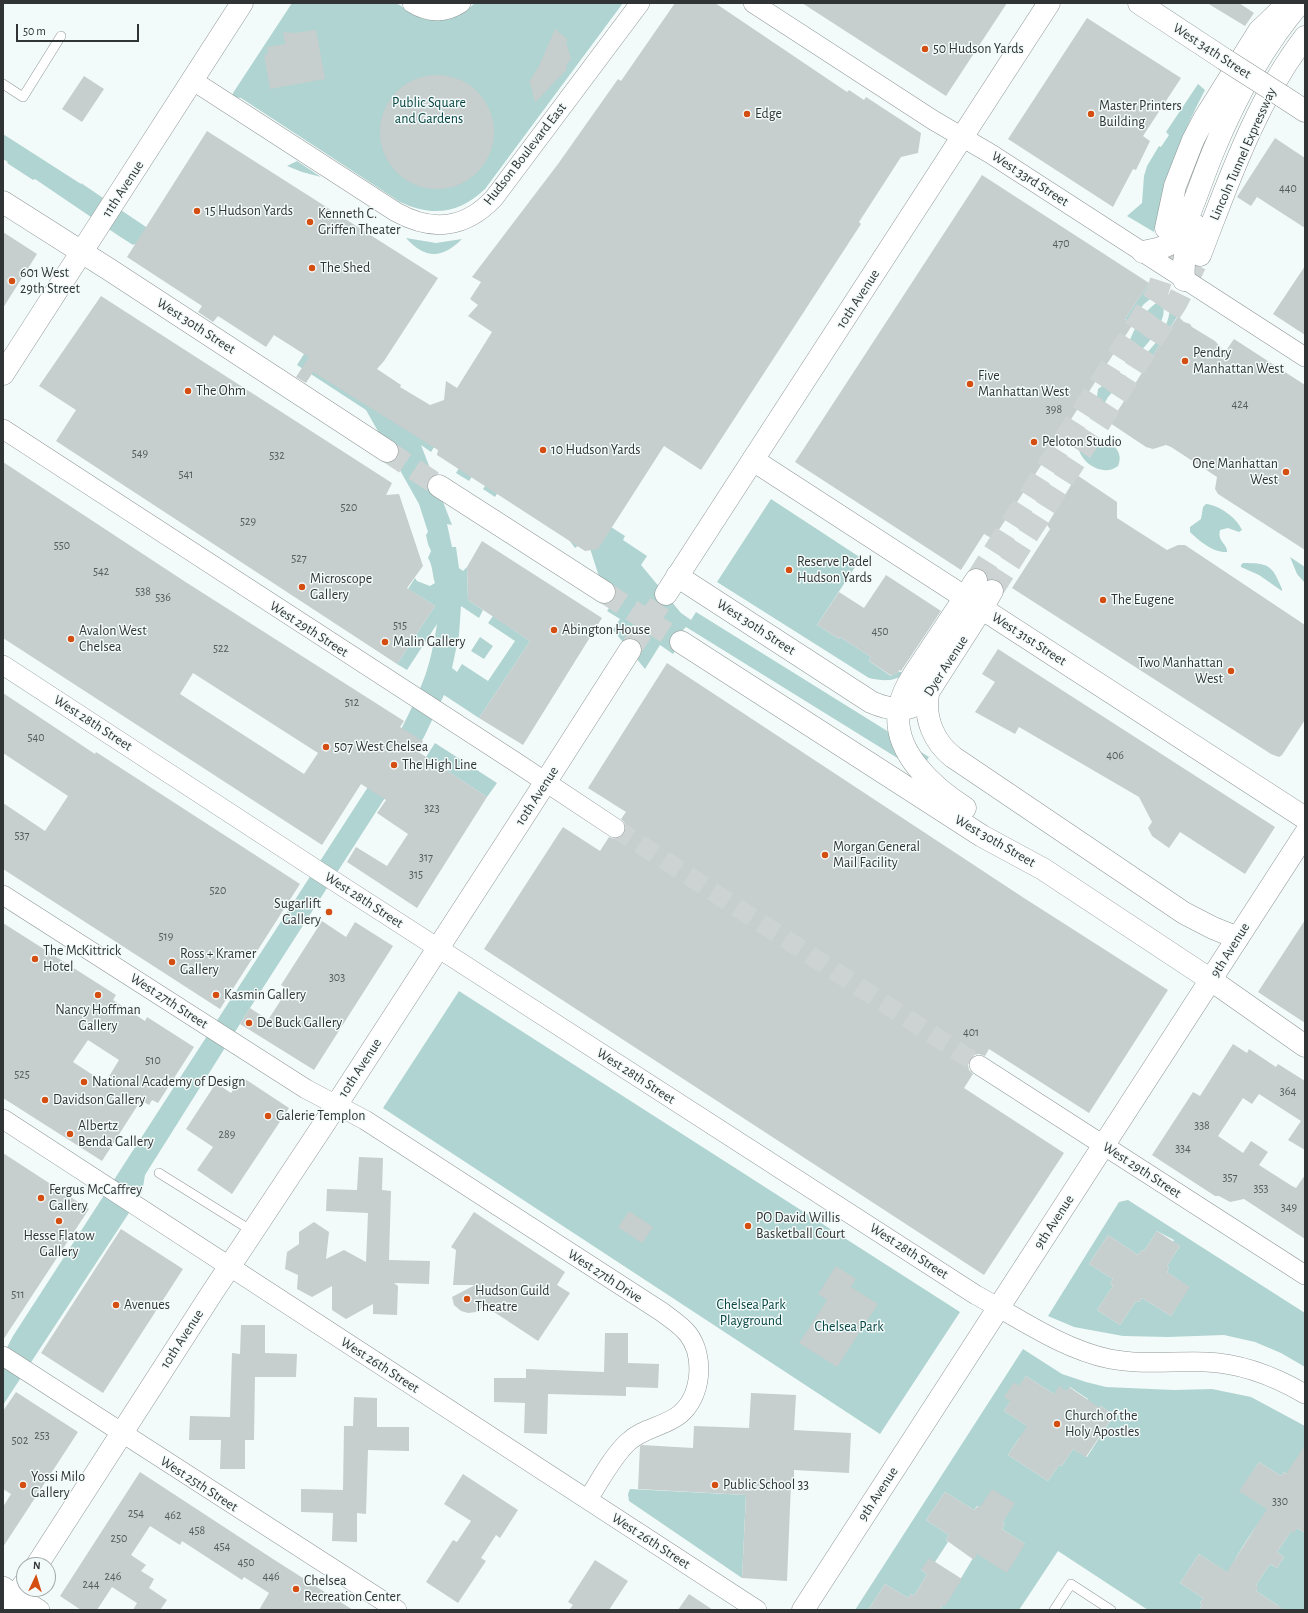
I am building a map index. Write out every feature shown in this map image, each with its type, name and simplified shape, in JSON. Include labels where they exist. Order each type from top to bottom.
[{"type":"main road","name":"11th Avenue","points":[[3,374],[242,3]]},
{"type":"main road","name":"10th Avenue","points":[[671,585],[1049,3]]},
{"type":"main road","name":"West 34th Street","points":[[1139,3],[1305,111]]},
{"type":"main road","points":[[1166,228],[1175,186],[1193,140],[1213,103],[1275,3]]},
{"type":"main road","points":[[1259,31],[1288,3]]},
{"type":"main road","points":[[1143,252],[1159,249],[1171,244],[1175,242],[1181,234],[1219,138],[1241,90],[1277,32],[1300,3]]},
{"type":"main road","points":[[1184,280],[1183,264],[1185,250],[1234,129],[1252,93],[1282,44],[1295,25],[1305,16]]},
{"type":"main road","name":"Lincoln Tunnel Expressway","points":[[1200,254],[1248,137],[1275,84],[1305,37]]},
{"type":"main road","name":"West 30th Street","points":[[3,202],[82,252],[387,452]]},
{"type":"main road","name":"West 31st Street","points":[[753,460],[979,594],[1305,818]]},
{"type":"main road","points":[[439,486],[604,592]]},
{"type":"main road","name":"West 30th Street","points":[[671,585],[871,702],[899,710]]},
{"type":"main road","name":"Dyer Avenue","points":[[899,710],[917,704],[928,694],[979,594]]},
{"type":"main road","name":"Dyer Avenue","points":[[979,594],[907,686],[899,710],[898,720],[900,734],[921,772],[944,794],[990,825],[1043,869]]},
{"type":"main road","name":"West 30th Street","points":[[681,642],[982,836],[1043,869],[1243,1001],[1305,1046]]},
{"type":"main road","name":"10th Avenue","points":[[42,1557],[229,1266],[546,783],[630,650]]},
{"type":"main road","points":[[928,694],[926,708],[930,727],[942,747],[953,757],[1184,913],[1213,928],[1238,938]]},
{"type":"main road","name":"9th Avenue","points":[[803,1610],[1305,834]]},
{"type":"street","points":[[412,3],[423,9],[437,12],[451,9],[461,3]]},
{"type":"street","name":"Hudson Boulevard East","points":[[192,80],[408,219],[435,226],[449,224],[463,220],[475,214],[487,206],[494,198],[640,3]]},
{"type":"street","name":"West 33rd Street","points":[[753,3],[962,138],[991,154],[1305,357]]},
{"type":"street","name":"West 29th Street","points":[[3,429],[615,828]]},
{"type":"street","name":"West 28th Street","points":[[3,665],[437,948],[976,1295],[1066,1344],[1098,1356],[1126,1362],[1201,1362],[1226,1364],[1270,1376],[1305,1394]]},
{"type":"street","name":"West 27th Street","points":[[3,895],[306,1089],[336,1105]]},
{"type":"street","name":"West 29th Street","points":[[979,1065],[1305,1275]]},
{"type":"street","name":"West 27th Drive","points":[[336,1105],[365,1120],[662,1312],[688,1334],[697,1352],[699,1370],[698,1380],[692,1400],[680,1414],[663,1424],[639,1433],[627,1442],[588,1500]]},
{"type":"street","name":"West 26th Street","points":[[3,1119],[757,1610]]},
{"type":"street","name":"West 25th Street","points":[[3,1356],[397,1610]]},
{"type":"street","points":[[13,1594],[40,1610]]},
{"type":"lane","points":[[3,84],[23,97],[61,36]]},
{"type":"lane","points":[[159,1173],[252,1231]]},
{"type":"lane","points":[[1054,1610],[1071,1584],[1111,1610]]},
{"type":"green space","name":"Public Square and Gardens","points":[[292,3],[395,3],[419,17],[428,20],[436,20],[453,17],[468,9],[475,3],[623,3],[485,189],[465,204],[455,208],[434,211],[423,210],[400,202],[241,98],[233,97],[233,93]]},
{"type":"green space","points":[[1198,84],[1205,90],[1188,124],[1174,159],[1154,232],[1127,216],[1142,203],[1144,176],[1147,166],[1159,146],[1161,147],[1169,135],[1166,132]]},
{"type":"green space","name":"The High Line","points":[[3,134],[625,536],[623,540],[647,556],[641,565],[681,613],[691,620],[696,612],[929,757],[920,772],[686,627],[683,630],[687,633],[673,654],[660,645],[645,669],[613,630],[620,619],[607,611],[609,608],[587,539],[575,548],[567,537],[503,484],[495,497],[483,489],[491,477],[478,468],[469,481],[456,473],[465,459],[437,442],[431,452],[421,445],[452,525],[447,524],[452,547],[456,547],[459,568],[463,571],[467,567],[468,600],[483,610],[479,618],[461,606],[459,635],[452,668],[457,672],[462,664],[488,681],[515,641],[488,623],[493,616],[530,641],[479,718],[444,695],[424,737],[145,1175],[142,1193],[3,1405],[3,1355],[13,1336],[377,773],[415,701],[429,663],[437,624],[407,670],[397,664],[435,606],[408,589],[415,578],[417,581],[430,586],[435,583],[431,564],[428,558],[431,551],[426,535],[428,532],[419,504],[366,410],[297,365],[304,354],[134,244],[133,245],[119,236],[35,179],[33,180],[7,163],[8,162],[3,159]]},
{"type":"green space","points":[[297,161],[321,177],[287,166]]},
{"type":"green space","points":[[406,238],[436,243],[462,239],[455,246],[441,253],[434,254],[420,250]]},
{"type":"green space","points":[[1149,283],[1159,289],[1159,292],[1144,304],[1130,322],[1125,319]]},
{"type":"green space","points":[[1174,299],[1183,307],[1144,370],[1136,364],[1150,350],[1160,336],[1168,321],[1171,301]]},
{"type":"green space","points":[[1158,302],[1162,303],[1164,310],[1159,326],[1142,350],[1131,360],[1128,360],[1126,357],[1127,350],[1136,326],[1146,312]]},
{"type":"green space","points":[[1124,375],[1126,378],[1108,397],[1099,413],[1096,414],[1098,389],[1109,381]]},
{"type":"green space","points":[[1084,436],[1097,437],[1110,443],[1119,453],[1120,459],[1118,466],[1105,470],[1092,466],[1087,462],[1079,451],[1078,444]]},
{"type":"green space","name":"Reserve Padel Hudson Yards","points":[[771,499],[861,558],[817,625],[839,639],[840,637],[871,657],[869,661],[891,676],[894,673],[896,674],[898,671],[905,674],[901,677],[888,680],[869,678],[717,582]]},
{"type":"green space","points":[[1206,504],[1227,513],[1240,525],[1242,530],[1239,532],[1228,528],[1220,530],[1219,534],[1227,549],[1227,552],[1217,551],[1202,543],[1190,532],[1190,527],[1201,519],[1203,507]]},
{"type":"green space","points":[[1290,557],[1305,567],[1305,583],[1297,574]]},
{"type":"green space","points":[[1243,563],[1259,564],[1268,567],[1275,575],[1282,591],[1259,575],[1241,567]]},
{"type":"green space","points":[[480,637],[493,646],[484,659],[471,651]]},
{"type":"green space","points":[[435,743],[497,783],[487,797],[426,757]]},
{"type":"green space","name":"Chelsea Park","points":[[459,991],[960,1312],[880,1434],[383,1108]]},
{"type":"green space","points":[[1128,1200],[1305,1313],[1305,1367],[1281,1353],[1255,1342],[1224,1335],[1168,1337],[1123,1336],[1074,1327],[1048,1316],[1119,1202]],"holes":[[[1157,1231],[1174,1240],[1173,1242],[1180,1246],[1167,1266],[1169,1268],[1167,1272],[1189,1287],[1171,1316],[1142,1298],[1139,1302],[1136,1301],[1120,1325],[1097,1310],[1113,1286],[1110,1284],[1113,1279],[1089,1264],[1108,1235],[1138,1255],[1142,1250],[1144,1251]]]},
{"type":"green space","points":[[1023,1349],[1062,1374],[1086,1382],[1106,1387],[1174,1390],[1212,1389],[1251,1397],[1305,1426],[1305,1459],[1286,1474],[1284,1472],[1281,1476],[1259,1462],[1240,1491],[1269,1510],[1247,1540],[1228,1573],[1199,1554],[1180,1583],[1203,1598],[1200,1603],[1202,1605],[1199,1610],[1148,1610],[1058,1551],[1019,1610],[940,1610],[943,1605],[945,1605],[976,1553],[1025,1544],[1002,1529],[1005,1524],[1002,1523],[1014,1503],[980,1507],[977,1506],[974,1510],[945,1492],[926,1520],[949,1535],[946,1540],[948,1542],[935,1562],[921,1570],[927,1574],[914,1596],[911,1594],[908,1598],[885,1584],[868,1610],[855,1610]],"holes":[[[1026,1376],[1054,1394],[1067,1391],[1070,1387],[1088,1399],[1085,1403],[1095,1415],[1101,1406],[1114,1415],[1087,1457],[1073,1449],[1062,1466],[1059,1465],[1048,1481],[1008,1455],[1019,1438],[1032,1446],[1032,1429],[1004,1411]]]},
{"type":"green space","points":[[630,1489],[746,1495],[742,1578],[629,1501],[628,1494]]},
{"type":"green space","points":[[1297,1528],[1305,1533],[1305,1610],[1277,1610],[1279,1606],[1256,1591],[1258,1587],[1256,1585],[1270,1564],[1277,1568],[1284,1557],[1277,1552],[1291,1531]]},
{"type":"building","points":[[675,3],[715,3],[847,92],[849,90],[864,100],[866,97],[921,133],[918,153],[901,157],[859,222],[861,224],[701,470],[664,446],[598,549],[585,551],[437,455],[438,450],[313,372],[306,383],[296,377],[309,357],[274,335],[266,347],[218,316],[213,322],[198,312],[202,306],[127,257],[207,131],[438,278],[384,361],[377,369],[401,385],[400,387],[430,405],[444,400],[446,381],[457,388],[492,332],[468,316],[478,305],[470,299],[481,282],[472,277],[558,164],[618,79],[621,81]]},
{"type":"building","name":"50 Hudson Yards","points":[[802,3],[1007,3],[946,96]]},
{"type":"building","points":[[1207,3],[1239,3],[1254,13],[1245,26]]},
{"type":"building","name":"Master Printers Building","points":[[1087,18],[1181,78],[1143,136],[1150,141],[1136,170],[1133,169],[1113,207],[1008,139]]},
{"type":"building","points":[[555,29],[568,40],[566,42],[571,59],[566,66],[567,69],[535,103],[529,82],[539,66]]},
{"type":"building","points":[[316,30],[325,79],[270,89],[264,55],[268,54],[267,47],[285,44],[283,32],[295,33]]},
{"type":"building","points":[[437,75],[459,79],[477,92],[490,110],[494,132],[490,154],[477,172],[459,185],[437,189],[415,185],[397,172],[384,154],[380,132],[384,110],[397,92],[415,79]]},
{"type":"building","points":[[84,76],[104,89],[82,122],[62,109]]},
{"type":"building","points":[[1275,138],[1305,158],[1305,228],[1257,197],[1251,206],[1237,197]]},
{"type":"building","name":"Five Manhattan West","points":[[982,175],[1149,283],[1125,319],[1133,324],[993,539],[984,534],[961,570],[795,462]]},
{"type":"building","name":"601 West 29th Street","points":[[3,232],[37,254],[3,308]]},
{"type":"building","points":[[1305,266],[1305,335],[1273,314]]},
{"type":"building","points":[[101,296],[392,483],[386,495],[399,494],[423,566],[407,588],[435,606],[397,664],[56,441],[76,410],[39,386]]},
{"type":"building","points":[[1178,316],[1184,322],[1190,324],[1192,327],[1215,341],[1225,352],[1234,339],[1305,385],[1305,550],[1218,494],[1215,489],[1217,477],[1171,447],[1166,445],[1153,449],[1146,447],[1110,423]]},
{"type":"building","points":[[3,462],[184,581],[404,721],[400,727],[423,741],[417,751],[487,797],[417,908],[347,862],[356,847],[387,866],[408,834],[377,813],[386,800],[361,784],[322,845],[3,638]],"holes":[[[193,673],[318,753],[304,774],[180,694]]]},
{"type":"building","points":[[1077,475],[1117,502],[1117,518],[1167,550],[1178,545],[1185,545],[1305,625],[1305,720],[1282,755],[1279,757],[1271,754],[1012,588],[1050,529],[1047,525]]},
{"type":"building","name":"Abington House","points":[[482,541],[602,618],[523,745],[479,718],[530,641],[468,600],[467,567]]},
{"type":"building","points":[[886,575],[941,611],[901,671],[899,670],[896,675],[894,673],[892,676],[869,661],[871,657],[840,637],[839,639],[817,625],[839,592],[864,608]]},
{"type":"building","points":[[998,649],[1275,827],[1245,874],[1180,832],[1169,848],[1152,836],[1148,828],[1152,822],[1139,797],[1019,727],[1015,734],[975,712],[995,682],[982,674]]},
{"type":"building","points":[[667,663],[1024,898],[1168,990],[1089,1113],[989,1049],[985,1056],[979,1054],[974,1055],[970,1059],[968,1065],[969,1070],[973,1074],[964,1088],[1064,1153],[984,1275],[484,949],[563,827],[600,851],[609,837],[614,839],[620,838],[624,834],[626,828],[625,823],[621,819],[626,812],[588,788]]},
{"type":"building","points":[[3,693],[95,754],[96,752],[300,884],[220,1009],[3,869],[3,803],[45,831],[68,796],[3,753]]},
{"type":"building","points":[[1305,920],[1305,1023],[1258,992]]},
{"type":"building","points":[[322,921],[346,937],[355,922],[393,946],[314,1070],[240,1024],[250,1008],[268,1020],[288,989],[281,985]]},
{"type":"building","points":[[3,923],[116,995],[113,1000],[145,1021],[147,1017],[194,1047],[158,1103],[152,1100],[149,1105],[141,1100],[102,1161],[3,1098]],"holes":[[[88,1040],[119,1060],[105,1083],[73,1062]]]},
{"type":"building","points":[[1233,1044],[1247,1053],[1249,1049],[1276,1067],[1278,1064],[1305,1081],[1305,1150],[1288,1140],[1301,1121],[1259,1094],[1252,1104],[1243,1098],[1218,1136],[1243,1153],[1251,1141],[1268,1152],[1259,1165],[1296,1188],[1305,1175],[1305,1239],[1244,1199],[1230,1202],[1219,1196],[1215,1196],[1152,1155],[1193,1092],[1200,1096]]},
{"type":"building","points":[[242,1077],[289,1108],[232,1194],[197,1170],[213,1147],[186,1129],[216,1083],[231,1093]]},
{"type":"building","points":[[3,1153],[89,1209],[3,1340]]},
{"type":"building","points":[[359,1157],[383,1158],[382,1190],[391,1191],[389,1260],[430,1261],[429,1284],[394,1283],[398,1286],[397,1315],[373,1314],[373,1304],[346,1319],[332,1310],[332,1286],[312,1297],[297,1289],[298,1275],[285,1269],[287,1252],[299,1244],[299,1232],[314,1222],[329,1232],[326,1259],[344,1250],[366,1262],[368,1213],[326,1211],[327,1189],[357,1190]]},
{"type":"building","points":[[629,1211],[653,1227],[642,1243],[618,1227]]},
{"type":"building","points":[[474,1212],[565,1272],[557,1285],[570,1293],[538,1341],[485,1306],[476,1312],[468,1313],[461,1311],[454,1305],[452,1297],[475,1285],[453,1285],[456,1250],[451,1247]]},
{"type":"building","name":"Avenues","points":[[121,1229],[183,1269],[103,1393],[41,1353]]},
{"type":"building","points":[[1157,1231],[1180,1246],[1167,1266],[1169,1268],[1167,1272],[1190,1287],[1171,1316],[1142,1298],[1139,1302],[1136,1301],[1120,1325],[1097,1310],[1113,1286],[1110,1284],[1113,1279],[1089,1264],[1108,1235],[1138,1255],[1142,1250],[1144,1251]]},
{"type":"building","points":[[836,1266],[856,1279],[851,1287],[878,1304],[837,1367],[799,1343],[827,1300],[818,1294]]},
{"type":"building","points":[[241,1325],[265,1325],[265,1353],[297,1354],[296,1377],[255,1377],[254,1440],[245,1440],[245,1469],[220,1469],[221,1440],[189,1440],[190,1416],[230,1417],[232,1353],[240,1354]]},
{"type":"building","points":[[605,1333],[628,1333],[628,1363],[659,1364],[658,1388],[626,1387],[626,1396],[548,1394],[547,1434],[524,1433],[525,1403],[494,1402],[494,1378],[526,1378],[526,1369],[604,1372]]},
{"type":"building","name":"Church of the Holy Apostles","points":[[1026,1376],[1054,1394],[1059,1386],[1067,1391],[1069,1387],[1100,1408],[1101,1406],[1114,1415],[1086,1457],[1073,1449],[1062,1466],[1059,1465],[1048,1481],[1008,1455],[1027,1426],[1004,1411],[1010,1401],[1004,1397],[1014,1382],[1019,1386]]},
{"type":"building","points":[[16,1392],[78,1432],[3,1547],[3,1507],[11,1494],[3,1489],[3,1411]]},
{"type":"building","name":"Public School 33","points":[[751,1393],[796,1395],[794,1430],[851,1433],[849,1473],[794,1470],[794,1483],[791,1483],[787,1581],[742,1578],[746,1495],[638,1489],[640,1446],[693,1448],[694,1426],[749,1428]]},
{"type":"building","points":[[354,1397],[377,1398],[377,1427],[409,1427],[409,1451],[368,1450],[366,1514],[357,1513],[357,1542],[332,1541],[333,1513],[301,1512],[301,1489],[343,1490],[344,1426],[353,1426]]},
{"type":"building","points":[[1305,1445],[1305,1533],[1297,1528],[1294,1533],[1291,1531],[1277,1552],[1284,1557],[1277,1568],[1270,1564],[1256,1585],[1259,1587],[1256,1591],[1285,1610],[1199,1610],[1202,1605],[1200,1603],[1203,1598],[1180,1583],[1199,1554],[1227,1572],[1267,1509],[1239,1491],[1259,1462],[1281,1476],[1284,1472],[1286,1474]]},
{"type":"building","points":[[140,1472],[353,1610],[259,1610],[269,1593],[244,1577],[242,1580],[182,1541],[180,1545],[150,1526],[131,1555],[146,1565],[141,1571],[154,1579],[149,1588],[167,1600],[160,1610],[133,1610],[137,1603],[112,1587],[97,1610],[81,1610],[60,1596]]},
{"type":"building","points":[[463,1474],[518,1510],[500,1538],[496,1535],[481,1558],[486,1561],[458,1603],[426,1582],[453,1540],[457,1542],[471,1521],[444,1504]]},
{"type":"building","points":[[992,1489],[1015,1503],[1002,1523],[1005,1524],[1002,1529],[1025,1544],[1007,1573],[977,1554],[974,1560],[946,1540],[949,1535],[926,1520],[945,1492],[974,1510],[978,1506],[980,1507]]},
{"type":"building","points":[[929,1558],[962,1579],[945,1606],[943,1605],[940,1610],[868,1610],[885,1584],[908,1598],[911,1594],[914,1596],[927,1574],[921,1570]]},
{"type":"building","points":[[595,1560],[628,1581],[609,1610],[569,1610],[573,1605],[568,1602]]},
{"type":"building","points":[[689,1594],[713,1610],[678,1610]]},
{"type":"tunnel","points":[[976,580],[1157,293],[1163,274],[1165,247]]},
{"type":"tunnel","points":[[992,591],[1177,302],[1200,255]]},
{"type":"tunnel","points":[[387,451],[439,486]]},
{"type":"tunnel","points":[[604,592],[648,621]]},
{"type":"tunnel","points":[[630,650],[666,594]]},
{"type":"tunnel","points":[[648,621],[681,642]]},
{"type":"tunnel","points":[[615,828],[979,1065]]},
{"type":"place","name":"50 Hudson Yards","points":[[925,49]]},
{"type":"place","name":"Edge","points":[[747,114]]},
{"type":"place","name":"Master Printers Building","points":[[1091,114]]},
{"type":"place","name":"15 Hudson Yards","points":[[197,211]]},
{"type":"place","name":"Kenneth C. Griffen Theater","points":[[310,222]]},
{"type":"place","name":"The Shed","points":[[312,268]]},
{"type":"place","name":"601 West 29th Street","points":[[12,281]]},
{"type":"place","name":"Pendry Manhattan West","points":[[1185,361]]},
{"type":"place","name":"Five Manhattan West","points":[[970,384]]},
{"type":"place","name":"The Ohm","points":[[188,391]]},
{"type":"place","name":"Peloton Studio","points":[[1034,442]]},
{"type":"place","name":"10 Hudson Yards","points":[[543,450]]},
{"type":"place","name":"One Manhattan West","points":[[1286,472]]},
{"type":"place","name":"Reserve Padel Hudson Yards","points":[[789,570]]},
{"type":"place","name":"Microscope Gallery","points":[[302,587]]},
{"type":"place","name":"The Eugene","points":[[1103,600]]},
{"type":"place","name":"Abington House","points":[[554,630]]},
{"type":"place","name":"Avalon West Chelsea","points":[[71,639]]},
{"type":"place","name":"Malin Gallery","points":[[385,642]]},
{"type":"place","name":"Two Manhattan West","points":[[1231,671]]},
{"type":"place","name":"507 West Chelsea","points":[[326,747]]},
{"type":"place","name":"The High Line","points":[[394,765]]},
{"type":"place","name":"Morgan General Mail Facility","points":[[825,855]]},
{"type":"place","name":"Sugarlift Gallery","points":[[329,912]]},
{"type":"place","name":"The McKittrick Hotel","points":[[35,959]]},
{"type":"place","name":"Ross + Kramer Gallery","points":[[172,962]]},
{"type":"place","name":"Nancy Hoffman Gallery","points":[[98,995]]},
{"type":"place","name":"Kasmin Gallery","points":[[216,995]]},
{"type":"place","name":"De Buck Gallery","points":[[249,1023]]},
{"type":"place","name":"National Academy of Design","points":[[84,1082]]},
{"type":"place","name":"Davidson Gallery","points":[[45,1100]]},
{"type":"place","name":"Galerie Templon","points":[[268,1116]]},
{"type":"place","name":"Albertz Benda Gallery","points":[[70,1134]]},
{"type":"place","name":"Fergus McCaffrey Gallery","points":[[41,1198]]},
{"type":"place","name":"Hesse Flatow Gallery","points":[[59,1221]]},
{"type":"place","name":"PO David Willis Basketball Court","points":[[748,1226]]},
{"type":"place","name":"Hudson Guild Theatre","points":[[467,1299]]},
{"type":"place","name":"Avenues","points":[[116,1305]]},
{"type":"place","name":"Church of the Holy Apostles","points":[[1057,1424]]},
{"type":"place","name":"Yossi Milo Gallery","points":[[23,1485]]},
{"type":"place","name":"Public School 33","points":[[715,1485]]},
{"type":"place","name":"Chelsea Recreation Center","points":[[296,1589]]},
{"type":"park label","name":"Chelsea Park Playground","points":[[751,1314]]}]
